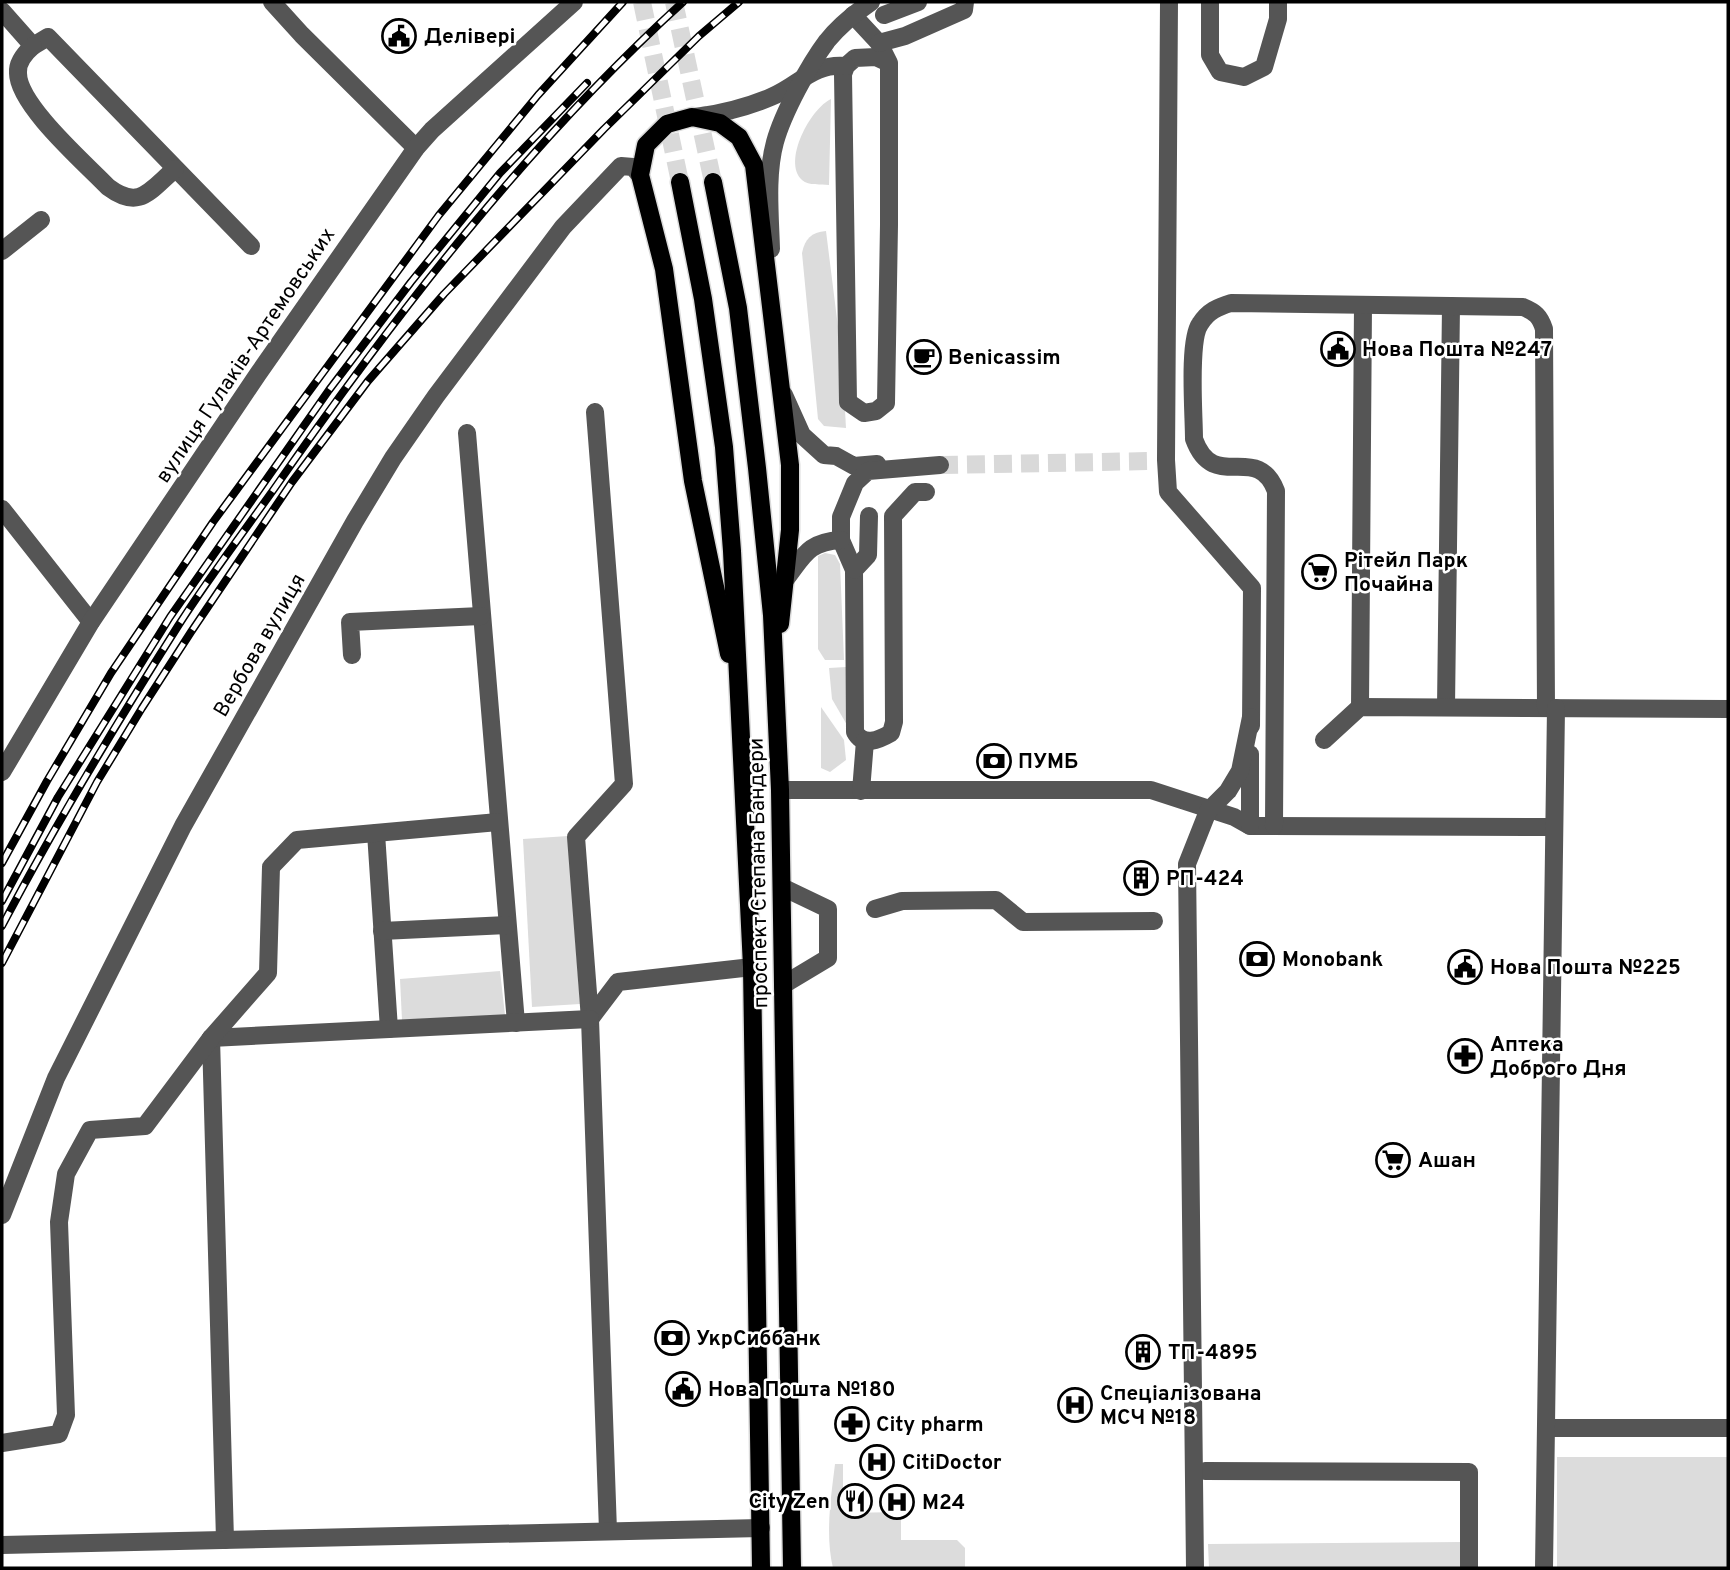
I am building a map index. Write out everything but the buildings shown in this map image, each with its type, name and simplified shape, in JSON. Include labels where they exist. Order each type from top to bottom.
[{"type":"main road","points":[[740,706],[693,481],[664,270],[640,175],[646,145],[667,124],[692,117],[720,123],[739,137],[754,165],[790,465],[790,530],[776,669]]},
{"type":"main road","name":"проспект Степана Бандери","points":[[680,181],[703,299],[724,447],[732,551],[751,967],[761,1568]]},
{"type":"main road","name":"проспект Степана Бандери","points":[[713,181],[738,308],[757,468],[776,669],[782,887],[792,1568]]},
{"type":"street","points":[[272,2],[416,148]]},
{"type":"street","name":"вулиця Гулаків-Артемовських","points":[[2,772],[91,622],[258,373],[416,148],[432,130],[574,2]]},
{"type":"street","points":[[772,313],[769,187],[775,142],[786,113],[827,41],[853,15],[871,2]]},
{"type":"street","points":[[884,15],[918,2]]},
{"type":"street","points":[[879,43],[905,36],[964,10],[965,2]]},
{"type":"street","points":[[1169,2],[1160,460],[1168,492],[1252,587],[1250,826]]},
{"type":"street","points":[[1210,2],[1210,55],[1220,72],[1244,77],[1264,68],[1278,19],[1278,2]]},
{"type":"street","points":[[2,11],[33,46]]},
{"type":"street","points":[[853,15],[879,43],[888,63],[886,403],[876,411],[864,413],[848,402],[843,74],[846,66],[855,58],[876,57],[888,63]]},
{"type":"street","points":[[175,169],[142,197],[135,199],[120,196],[108,187],[37,113],[21,88],[17,72],[24,55],[47,37],[251,246]]},
{"type":"street","points":[[692,117],[744,108],[774,96],[808,73],[833,65],[846,66]]},
{"type":"street","name":"Вербова вулиця","points":[[2,1215],[56,1078],[183,826],[393,458],[436,396],[564,227],[621,166],[633,167],[640,175]]},
{"type":"street","points":[[2,251],[41,220]]},
{"type":"street","points":[[1274,826],[1276,491],[1271,478],[1261,470],[1220,466],[1208,462],[1198,452],[1194,439],[1194,344],[1198,325],[1212,309],[1231,303],[1523,307],[1533,311],[1541,319],[1544,328],[1554,827],[1544,1568]]},
{"type":"street","points":[[1360,707],[1363,305]]},
{"type":"street","points":[[1446,707],[1451,306]]},
{"type":"street","points":[[780,387],[802,435],[824,455],[836,456],[854,466],[897,463],[940,465],[868,471],[855,483],[842,517],[841,540],[854,570],[855,732],[865,741],[876,741],[891,733],[894,722],[893,516],[915,492],[926,492]]},
{"type":"street","points":[[595,412],[624,784],[576,837],[590,1019],[608,1531]]},
{"type":"street","points":[[467,433],[516,1023]]},
{"type":"street","points":[[2,509],[91,622]]},
{"type":"street","points":[[854,570],[868,555],[869,516]]},
{"type":"street","points":[[842,517],[893,516]]},
{"type":"street","points":[[785,580],[811,547],[825,541],[841,540]]},
{"type":"street","points":[[352,655],[350,622],[481,616]]},
{"type":"street","points":[[1324,740],[1360,707],[1728,709]]},
{"type":"street","points":[[1195,1568],[1187,864],[1208,811],[1228,791],[1240,771],[1251,717]]},
{"type":"street","points":[[861,791],[865,741]]},
{"type":"street","points":[[780,790],[1151,790],[1208,811],[1234,817],[1250,826],[1554,827]]},
{"type":"street","points":[[2,1443],[59,1434],[66,1415],[59,1222],[66,1174],[90,1130],[145,1126],[211,1038],[268,973],[271,867],[297,840],[498,822]]},
{"type":"street","points":[[376,833],[389,1029]]},
{"type":"street","points":[[782,887],[828,909],[828,958],[783,985]]},
{"type":"street","points":[[875,909],[902,901],[996,900],[1023,922],[1154,921]]},
{"type":"street","points":[[382,931],[508,925]]},
{"type":"street","points":[[211,1038],[590,1019],[618,982],[751,967]]},
{"type":"street","points":[[211,1038],[225,1540]]},
{"type":"street","points":[[1546,1428],[1728,1428]]},
{"type":"street","points":[[1205,1471],[1469,1472],[1469,1568]]},
{"type":"street","points":[[2,1545],[761,1528]]},
{"type":"shaded area","points":[[831,99],[829,185],[808,183],[802,180],[797,171],[797,148],[815,113]]},
{"type":"shaded area","points":[[826,231],[842,359],[846,428],[824,426],[818,419],[802,253],[810,237]]},
{"type":"shaded area","points":[[825,553],[835,555],[840,564],[844,660],[825,660],[818,649],[818,556]]},
{"type":"shaded area","points":[[846,667],[847,725],[832,699],[829,668]]},
{"type":"shaded area","points":[[821,707],[844,740],[846,760],[830,772],[821,768]]},
{"type":"shaded area","points":[[568,836],[580,1004],[532,1007],[523,839]]},
{"type":"shaded area","points":[[500,971],[505,1015],[402,1020],[400,979]]},
{"type":"shaded area","points":[[1557,1457],[1728,1457],[1728,1568],[1557,1568]]},
{"type":"shaded area","points":[[835,1464],[843,1464],[843,1513],[901,1512],[901,1540],[957,1540],[965,1548],[965,1568],[833,1568],[829,1529]]},
{"type":"shaded area","points":[[1463,1542],[1464,1568],[1209,1568],[1208,1544]]},
{"type":"tunnel","points":[[642,2],[680,182]]},
{"type":"tunnel","points":[[674,2],[713,182]]},
{"type":"tunnel","points":[[940,465],[1153,461]]},
{"type":"railway","points":[[2,863],[111,673],[213,522],[439,215],[538,95],[623,2]]},
{"type":"railway","points":[[2,926],[87,774],[178,626],[367,360],[415,296],[516,173],[625,57],[683,2]]},
{"type":"railway","points":[[2,963],[97,782],[142,708],[292,482],[368,381],[444,294],[604,129],[699,36],[739,2]]},
{"type":"railway","points":[[2,901],[58,797],[170,617],[329,390],[411,282],[500,173],[587,83]]},
{"type":"place","name":"Делівері","points":[[399,36]]},
{"type":"place","name":"Нова Пошта №247","points":[[1338,349]]},
{"type":"place","name":"Benicassim","points":[[924,357]]},
{"type":"place","name":"Рітейл Парк Почайна","points":[[1319,572]]},
{"type":"place","name":"ПУМБ","points":[[994,761]]},
{"type":"place","name":"РП-424","points":[[1141,878]]},
{"type":"place","name":"Monobank","points":[[1257,959]]},
{"type":"place","name":"Нова Пошта №225","points":[[1465,967]]},
{"type":"place","name":"Аптека Доброго Дня","points":[[1465,1056]]},
{"type":"place","name":"Ашан","points":[[1393,1160]]},
{"type":"place","name":"УкрСиббанк","points":[[672,1338]]},
{"type":"place","name":"ТП-4895","points":[[1143,1352]]},
{"type":"place","name":"Нова Пошта №180","points":[[683,1389]]},
{"type":"place","name":"Спеціалізована МСЧ №18","points":[[1075,1405]]},
{"type":"place","name":"City pharm","points":[[852,1424]]},
{"type":"place","name":"CitiDoctor","points":[[877,1462]]},
{"type":"place","name":"City Zen","points":[[855,1501]]},
{"type":"place","name":"М24","points":[[897,1502]]}]
